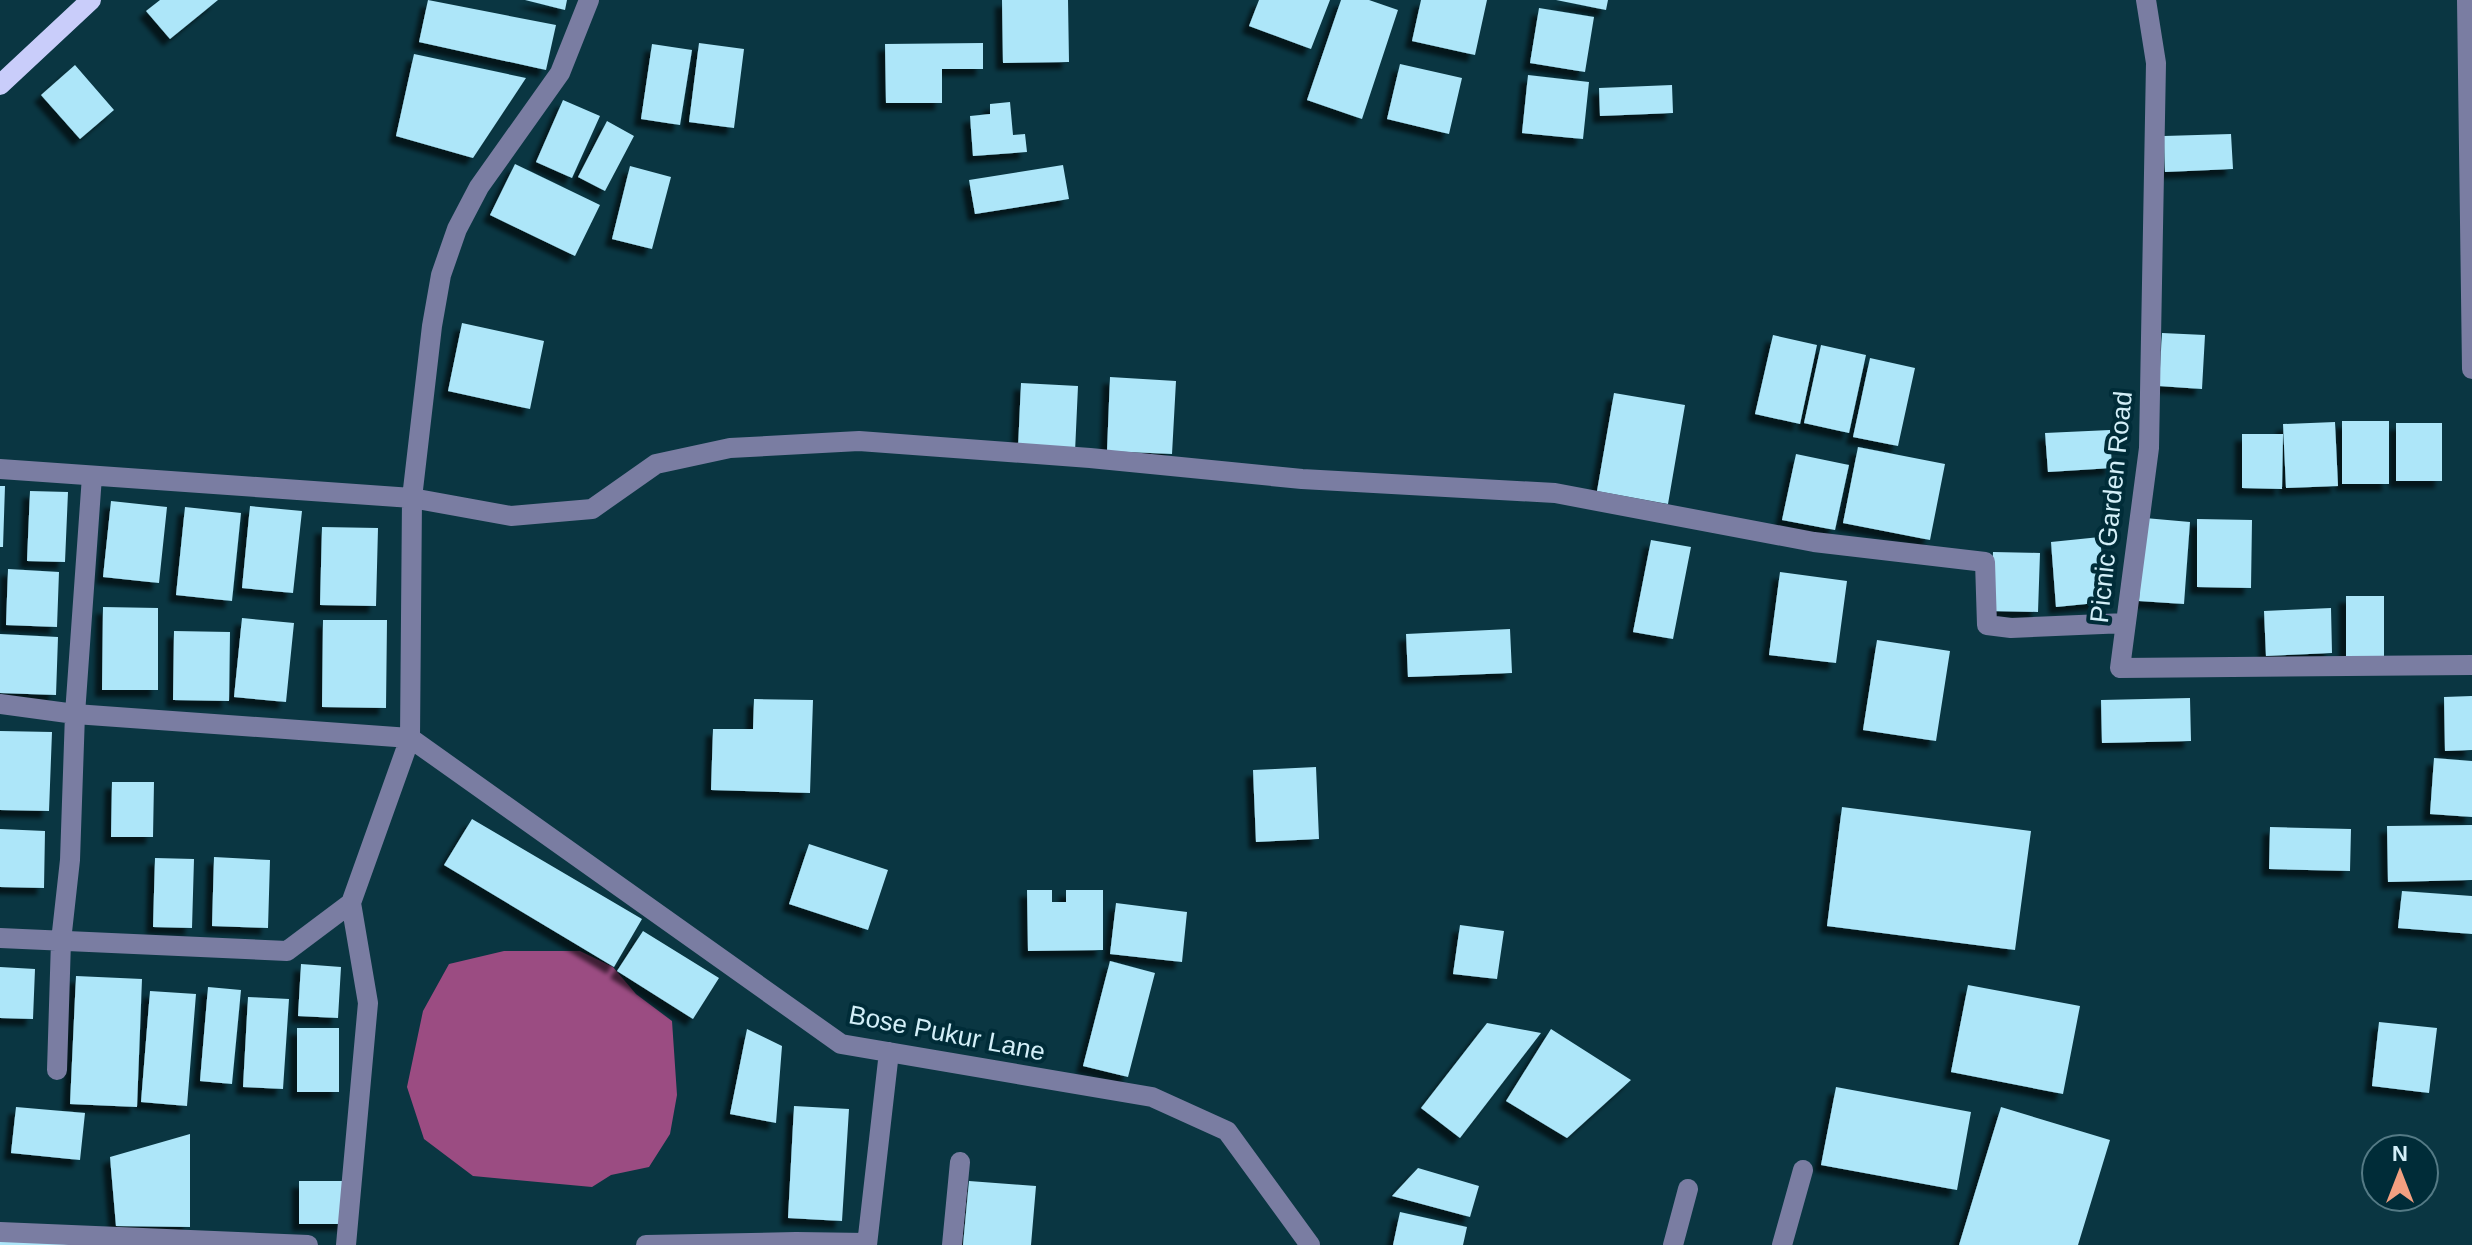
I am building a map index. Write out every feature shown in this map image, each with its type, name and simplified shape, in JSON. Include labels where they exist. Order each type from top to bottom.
[{"type":"main road","points":[[0,85],[91,0]]},
{"type":"street","points":[[346,1245],[368,1003],[351,903],[410,738],[412,498],[441,275],[457,229],[479,187],[560,73],[589,0]]},
{"type":"street","name":"Picnic Garden Road","points":[[2146,0],[2156,63],[2149,448],[2120,668],[2472,665]]},
{"type":"street","points":[[2467,0],[2472,369]]},
{"type":"street","points":[[0,469],[412,498],[511,516],[592,509],[656,464],[730,448],[874,442],[1090,458],[1302,479],[1555,493],[1814,542],[1985,562],[1987,625],[2011,628],[2126,623]]},
{"type":"street","points":[[57,1070],[61,941],[70,860],[75,714],[92,476]]},
{"type":"street","points":[[0,704],[75,714],[410,738]]},
{"type":"street","name":"Bose Pukur Lane","points":[[410,738],[841,1044],[1152,1097],[1227,1131],[1310,1245]]},
{"type":"street","points":[[0,938],[287,951],[351,903]]},
{"type":"street","points":[[646,1245],[867,1244],[889,1052]]},
{"type":"street","points":[[952,1245],[960,1162]]},
{"type":"street","points":[[1782,1245],[1803,1170]]},
{"type":"street","points":[[1673,1245],[1688,1189]]},
{"type":"street","points":[[0,1232],[308,1245]]},
{"type":"shaded area","points":[[504,951],[580,951],[613,967],[636,994],[672,1021],[677,1095],[670,1134],[649,1167],[611,1175],[592,1187],[473,1176],[424,1139],[407,1087],[423,1011],[449,964]]},
{"type":"building","points":[[160,0],[218,0],[170,39],[146,11]]},
{"type":"building","points":[[428,0],[556,25],[546,70],[419,42]]},
{"type":"building","points":[[525,0],[567,0],[565,10]]},
{"type":"building","points":[[1002,0],[1068,0],[1069,62],[1003,63]]},
{"type":"building","points":[[1259,0],[1330,0],[1311,49],[1249,26]]},
{"type":"building","points":[[1341,0],[1369,0],[1398,10],[1362,119],[1307,100]]},
{"type":"building","points":[[1421,0],[1487,0],[1475,55],[1412,41]]},
{"type":"building","points":[[1556,0],[1608,0],[1606,10]]},
{"type":"building","points":[[1539,8],[1594,17],[1585,72],[1530,63]]},
{"type":"building","points":[[699,43],[744,49],[734,128],[689,122]]},
{"type":"building","points":[[983,43],[983,69],[942,69],[942,103],[886,103],[885,44]]},
{"type":"building","points":[[652,44],[692,50],[680,125],[641,119]]},
{"type":"building","points":[[414,54],[526,78],[473,158],[396,136]]},
{"type":"building","points":[[1400,64],[1462,78],[1449,134],[1387,119]]},
{"type":"building","points":[[75,65],[114,110],[80,139],[41,95]]},
{"type":"building","points":[[1528,75],[1589,82],[1583,139],[1522,133]]},
{"type":"building","points":[[1672,85],[1673,113],[1600,116],[1599,88]]},
{"type":"building","points":[[563,100],[600,116],[572,178],[536,162]]},
{"type":"building","points":[[1010,102],[1013,135],[1025,134],[1027,152],[973,156],[970,116],[990,114],[990,104]]},
{"type":"building","points":[[607,121],[634,136],[605,191],[578,177]]},
{"type":"building","points":[[2231,134],[2233,169],[2165,172],[2164,136]]},
{"type":"building","points":[[515,164],[600,205],[575,256],[490,215]]},
{"type":"building","points":[[1063,165],[1069,199],[975,214],[969,180]]},
{"type":"building","points":[[630,166],[671,177],[652,249],[612,239]]},
{"type":"building","points":[[462,323],[544,341],[530,409],[448,391]]},
{"type":"building","points":[[2162,333],[2205,335],[2202,389],[2159,386]]},
{"type":"building","points":[[1773,335],[1817,345],[1800,424],[1755,414]]},
{"type":"building","points":[[1821,345],[1866,355],[1849,433],[1804,423]]},
{"type":"building","points":[[1870,358],[1915,368],[1898,446],[1853,437]]},
{"type":"building","points":[[1110,377],[1176,381],[1172,454],[1107,451]]},
{"type":"building","points":[[1021,383],[1078,386],[1075,452],[1018,448]]},
{"type":"building","points":[[1614,393],[1685,405],[1668,504],[1597,491]]},
{"type":"building","points":[[2342,421],[2389,421],[2389,484],[2342,484]]},
{"type":"building","points":[[2335,422],[2338,486],[2286,488],[2283,424]]},
{"type":"building","points":[[2396,423],[2442,423],[2442,481],[2396,481]]},
{"type":"building","points":[[2110,430],[2112,468],[2048,472],[2045,433]]},
{"type":"building","points":[[2242,434],[2283,434],[2282,489],[2242,488]]},
{"type":"building","points":[[1858,447],[1945,464],[1930,540],[1843,523]]},
{"type":"building","points":[[1796,454],[1849,465],[1835,530],[1782,520]]},
{"type":"building","points":[[0,486],[5,486],[3,547],[0,547]]},
{"type":"building","points":[[30,491],[68,492],[65,562],[27,561]]},
{"type":"building","points":[[111,501],[167,507],[159,583],[103,577]]},
{"type":"building","points":[[250,506],[302,511],[293,593],[242,588]]},
{"type":"building","points":[[185,507],[241,513],[232,601],[176,595]]},
{"type":"building","points":[[2145,518],[2190,522],[2184,604],[2139,601]]},
{"type":"building","points":[[2197,519],[2252,520],[2251,588],[2197,587]]},
{"type":"building","points":[[322,527],[378,528],[376,606],[320,605]]},
{"type":"building","points":[[2100,537],[2106,602],[2056,607],[2051,542]]},
{"type":"building","points":[[1651,540],[1691,547],[1673,639],[1633,632]]},
{"type":"building","points":[[1993,552],[2040,553],[2038,612],[1991,611]]},
{"type":"building","points":[[8,569],[59,572],[57,627],[6,625]]},
{"type":"building","points":[[1780,572],[1847,581],[1836,663],[1769,655]]},
{"type":"building","points":[[2346,596],[2384,596],[2384,656],[2346,656]]},
{"type":"building","points":[[103,607],[158,608],[158,690],[102,690]]},
{"type":"building","points":[[2331,608],[2332,653],[2266,656],[2264,611]]},
{"type":"building","points":[[242,618],[294,623],[286,702],[234,697]]},
{"type":"building","points":[[323,620],[387,620],[386,708],[322,707]]},
{"type":"building","points":[[1510,629],[1512,673],[1408,677],[1406,634]]},
{"type":"building","points":[[174,631],[230,632],[229,701],[173,700]]},
{"type":"building","points":[[0,634],[58,637],[56,695],[0,693]]},
{"type":"building","points":[[1877,640],[1950,651],[1936,741],[1863,730]]},
{"type":"building","points":[[2472,696],[2472,750],[2445,751],[2444,697]]},
{"type":"building","points":[[2190,698],[2191,741],[2102,743],[2101,700]]},
{"type":"building","points":[[754,699],[813,700],[810,793],[711,790],[713,729],[753,729]]},
{"type":"building","points":[[0,731],[52,732],[49,811],[0,810]]},
{"type":"building","points":[[2434,758],[2472,761],[2472,817],[2430,814]]},
{"type":"building","points":[[1316,767],[1319,839],[1256,842],[1253,770]]},
{"type":"building","points":[[112,782],[154,782],[153,837],[111,837]]},
{"type":"building","points":[[1842,807],[2031,831],[2015,950],[1827,926]]},
{"type":"building","points":[[472,819],[642,919],[614,967],[444,865]]},
{"type":"building","points":[[2472,825],[2472,880],[2388,882],[2387,826]]},
{"type":"building","points":[[2270,827],[2351,829],[2350,871],[2269,869]]},
{"type":"building","points":[[0,829],[45,831],[44,888],[0,887]]},
{"type":"building","points":[[809,844],[888,870],[868,930],[789,904]]},
{"type":"building","points":[[214,857],[270,860],[268,928],[212,926]]},
{"type":"building","points":[[155,858],[194,859],[192,928],[153,927]]},
{"type":"building","points":[[1027,890],[1052,890],[1052,902],[1066,902],[1066,890],[1103,890],[1103,950],[1028,951]]},
{"type":"building","points":[[2402,891],[2472,896],[2472,934],[2398,928]]},
{"type":"building","points":[[1116,903],[1187,912],[1182,962],[1110,954]]},
{"type":"building","points":[[1460,925],[1504,931],[1497,979],[1453,974]]},
{"type":"building","points":[[643,931],[719,978],[693,1019],[617,971]]},
{"type":"building","points":[[1110,961],[1155,973],[1128,1077],[1083,1066]]},
{"type":"building","points":[[301,964],[341,967],[338,1018],[298,1016]]},
{"type":"building","points":[[0,967],[35,969],[33,1019],[0,1018]]},
{"type":"building","points":[[76,976],[142,979],[137,1107],[70,1104]]},
{"type":"building","points":[[1968,985],[2080,1006],[2063,1094],[1951,1072]]},
{"type":"building","points":[[208,987],[241,990],[232,1084],[200,1081]]},
{"type":"building","points":[[150,991],[196,994],[187,1106],[141,1102]]},
{"type":"building","points":[[248,997],[289,999],[283,1089],[243,1087]]},
{"type":"building","points":[[2379,1022],[2437,1028],[2429,1093],[2372,1086]]},
{"type":"building","points":[[1487,1023],[1541,1033],[1460,1138],[1421,1108]]},
{"type":"building","points":[[297,1028],[339,1028],[339,1092],[297,1092]]},
{"type":"building","points":[[747,1029],[782,1046],[776,1123],[730,1114]]},
{"type":"building","points":[[1551,1029],[1631,1080],[1567,1138],[1506,1101]]},
{"type":"building","points":[[1836,1087],[1971,1112],[1957,1190],[1821,1165]]},
{"type":"building","points":[[794,1106],[849,1109],[842,1221],[788,1218]]},
{"type":"building","points":[[16,1107],[85,1113],[80,1160],[11,1153]]},
{"type":"building","points":[[2001,1107],[2110,1140],[2078,1245],[1959,1245]]},
{"type":"building","points":[[190,1134],[190,1227],[116,1226],[110,1157]]},
{"type":"building","points":[[1418,1168],[1479,1186],[1470,1217],[1392,1196]]},
{"type":"building","points":[[299,1181],[346,1181],[346,1224],[299,1224]]},
{"type":"building","points":[[969,1181],[1036,1186],[1031,1245],[963,1245]]},
{"type":"building","points":[[1400,1212],[1467,1227],[1463,1245],[1393,1245]]},
{"type":"building","points":[[0,1239],[77,1245],[0,1245]]}]
